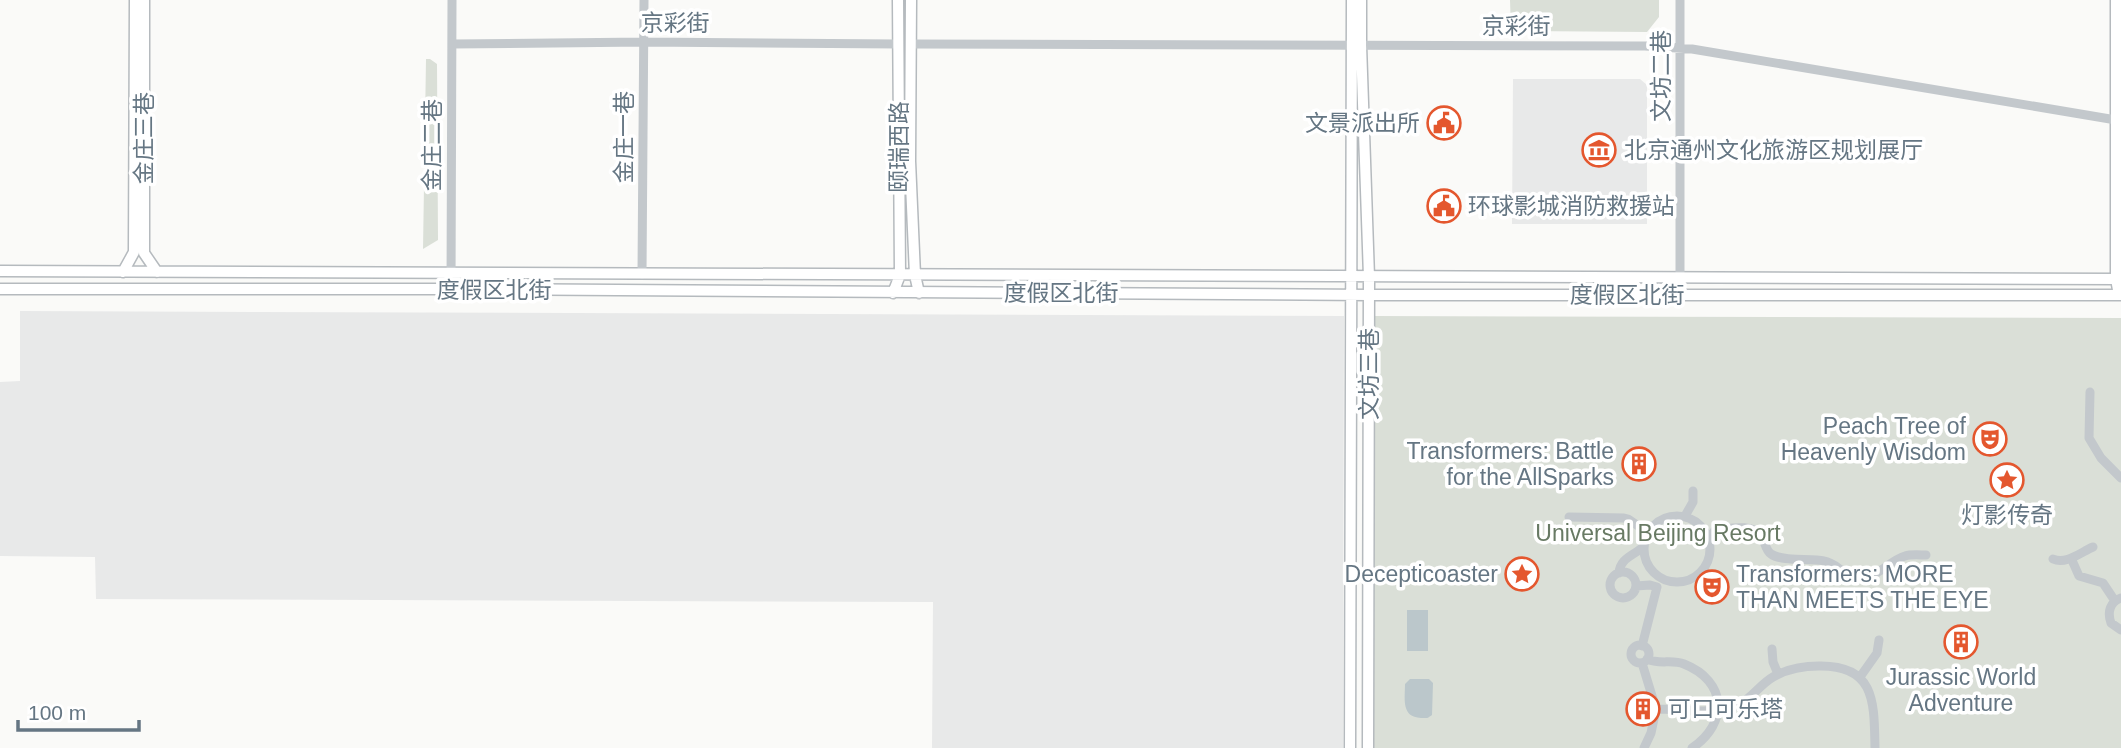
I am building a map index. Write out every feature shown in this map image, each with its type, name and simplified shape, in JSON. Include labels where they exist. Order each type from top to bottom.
[{"type":"main road","name":"金庄三巷","points":[[123,272],[134,252],[135,0]]},
{"type":"main road","name":"金庄三巷","points":[[144,0],[144,253],[157,272]]},
{"type":"main road","name":"颐瑞西路","points":[[893,293],[900,275],[898,0]]},
{"type":"main road","name":"颐瑞西路","points":[[911,0],[910,161],[915,275],[919,293]]},
{"type":"main road","name":"文坊三巷","points":[[1352,0],[1369,277],[1368,748]]},
{"type":"main road","name":"文坊三巷","points":[[1350,748],[1351,277],[1356,45],[1361,0]]},
{"type":"main road","points":[[2116,0],[2120,293]]},
{"type":"main road","name":"度假区北街","points":[[0,271],[2118,279]]},
{"type":"main road","points":[[411,289],[415,284],[412,274]]},
{"type":"main road","points":[[490,290],[486,278],[491,274]]},
{"type":"main road","name":"度假区北街","points":[[0,289],[1369,295],[2120,293]]},
{"type":"street","name":"金庄二巷","points":[[451,289],[452,0]]},
{"type":"street","name":"金庄一巷","points":[[642,274],[644,0]]},
{"type":"street","name":"文坊二巷","points":[[1680,0],[1680,278]]},
{"type":"street","name":"京彩街","points":[[452,44],[898,44]]},
{"type":"street","name":"京彩街","points":[[911,44],[1680,48],[2119,120]]},
{"type":"street","points":[[2090,392],[2089,438],[2101,458],[2121,478]]},
{"type":"street","points":[[1685,516],[1693,502],[1693,491]]},
{"type":"street","points":[[1636,586],[1659,583],[1681,582],[1698,574],[1709,558],[1709,539],[1700,524],[1685,516],[1667,516],[1647,532],[1644,555],[1659,583],[1642,646]]},
{"type":"street","points":[[1569,517],[1624,518],[1647,532]]},
{"type":"street","points":[[1709,539],[1715,530],[1755,529],[1770,554],[1774,556],[1823,561],[1831,563],[1844,574],[1863,578],[1877,573],[1903,556],[1926,555]]},
{"type":"street","points":[[1619,573],[1619,565],[1623,560],[1643,547]]},
{"type":"street","points":[[2053,559],[2059,562],[2094,547]]},
{"type":"street","points":[[2071,558],[2079,576],[2103,583],[2118,599],[2110,607],[2109,618],[2115,627],[2121,630]]},
{"type":"street","points":[[1627,573],[1631,575],[1636,586],[1629,597],[1620,597],[1616,596],[1611,583],[1615,575],[1627,573]]},
{"type":"street","points":[[1860,677],[1877,653],[1879,640]]},
{"type":"street","points":[[1644,748],[1651,733],[1656,709],[1644,661],[1647,649],[1642,646],[1635,647],[1631,655],[1633,660],[1644,661],[1654,662],[1677,662],[1696,671],[1712,685],[1716,693],[1719,710],[1714,727],[1692,748]]},
{"type":"street","points":[[1772,649],[1778,674]]},
{"type":"street","points":[[1656,709],[1719,710],[1746,702],[1762,683],[1786,670],[1835,666],[1850,670],[1867,685],[1873,710],[1875,748]]},
{"type":"shaded area","points":[[1513,79],[1640,79],[1647,85],[1647,224],[1512,224]]},
{"type":"shaded area","points":[[20,311],[1344,316],[1343,748],[932,748],[933,602],[96,599],[95,557],[0,556],[0,382],[20,381]]},
{"type":"shaded area","points":[[1407,610],[1428,610],[1428,651],[1407,651]]},
{"type":"shaded area","points":[[1410,679],[1429,679],[1433,683],[1432,715],[1428,718],[1415,717],[1407,711],[1405,684]]},
{"type":"green space","points":[[1510,0],[1659,0],[1659,17],[1647,32],[1511,31]]},
{"type":"green space","points":[[426,59],[437,64],[438,240],[423,249]]},
{"type":"green space","name":"Universal Beijing Resort","points":[[1373,316],[2121,318],[2121,748],[1369,748]]},
{"type":"place","name":"文景派出所","points":[[1444,123]]},
{"type":"place","name":"北京通州文化旅游区规划展厅","points":[[1599,150]]},
{"type":"place","name":"环球影城消防救援站","points":[[1444,206]]},
{"type":"place","name":"Peach Tree of Heavenly Wisdom","points":[[1990,439]]},
{"type":"place","name":"Transformers: Battle for the AllSparks","points":[[1639,464]]},
{"type":"place","name":"灯影传奇","points":[[2007,480]]},
{"type":"place","name":"Decepticoaster","points":[[1522,574]]},
{"type":"place","name":"Transformers: MORE THAN MEETS THE EYE","points":[[1712,587]]},
{"type":"place","name":"Jurassic World Adventure","points":[[1961,642]]},
{"type":"place","name":"可口可乐塔","points":[[1643,709]]}]
